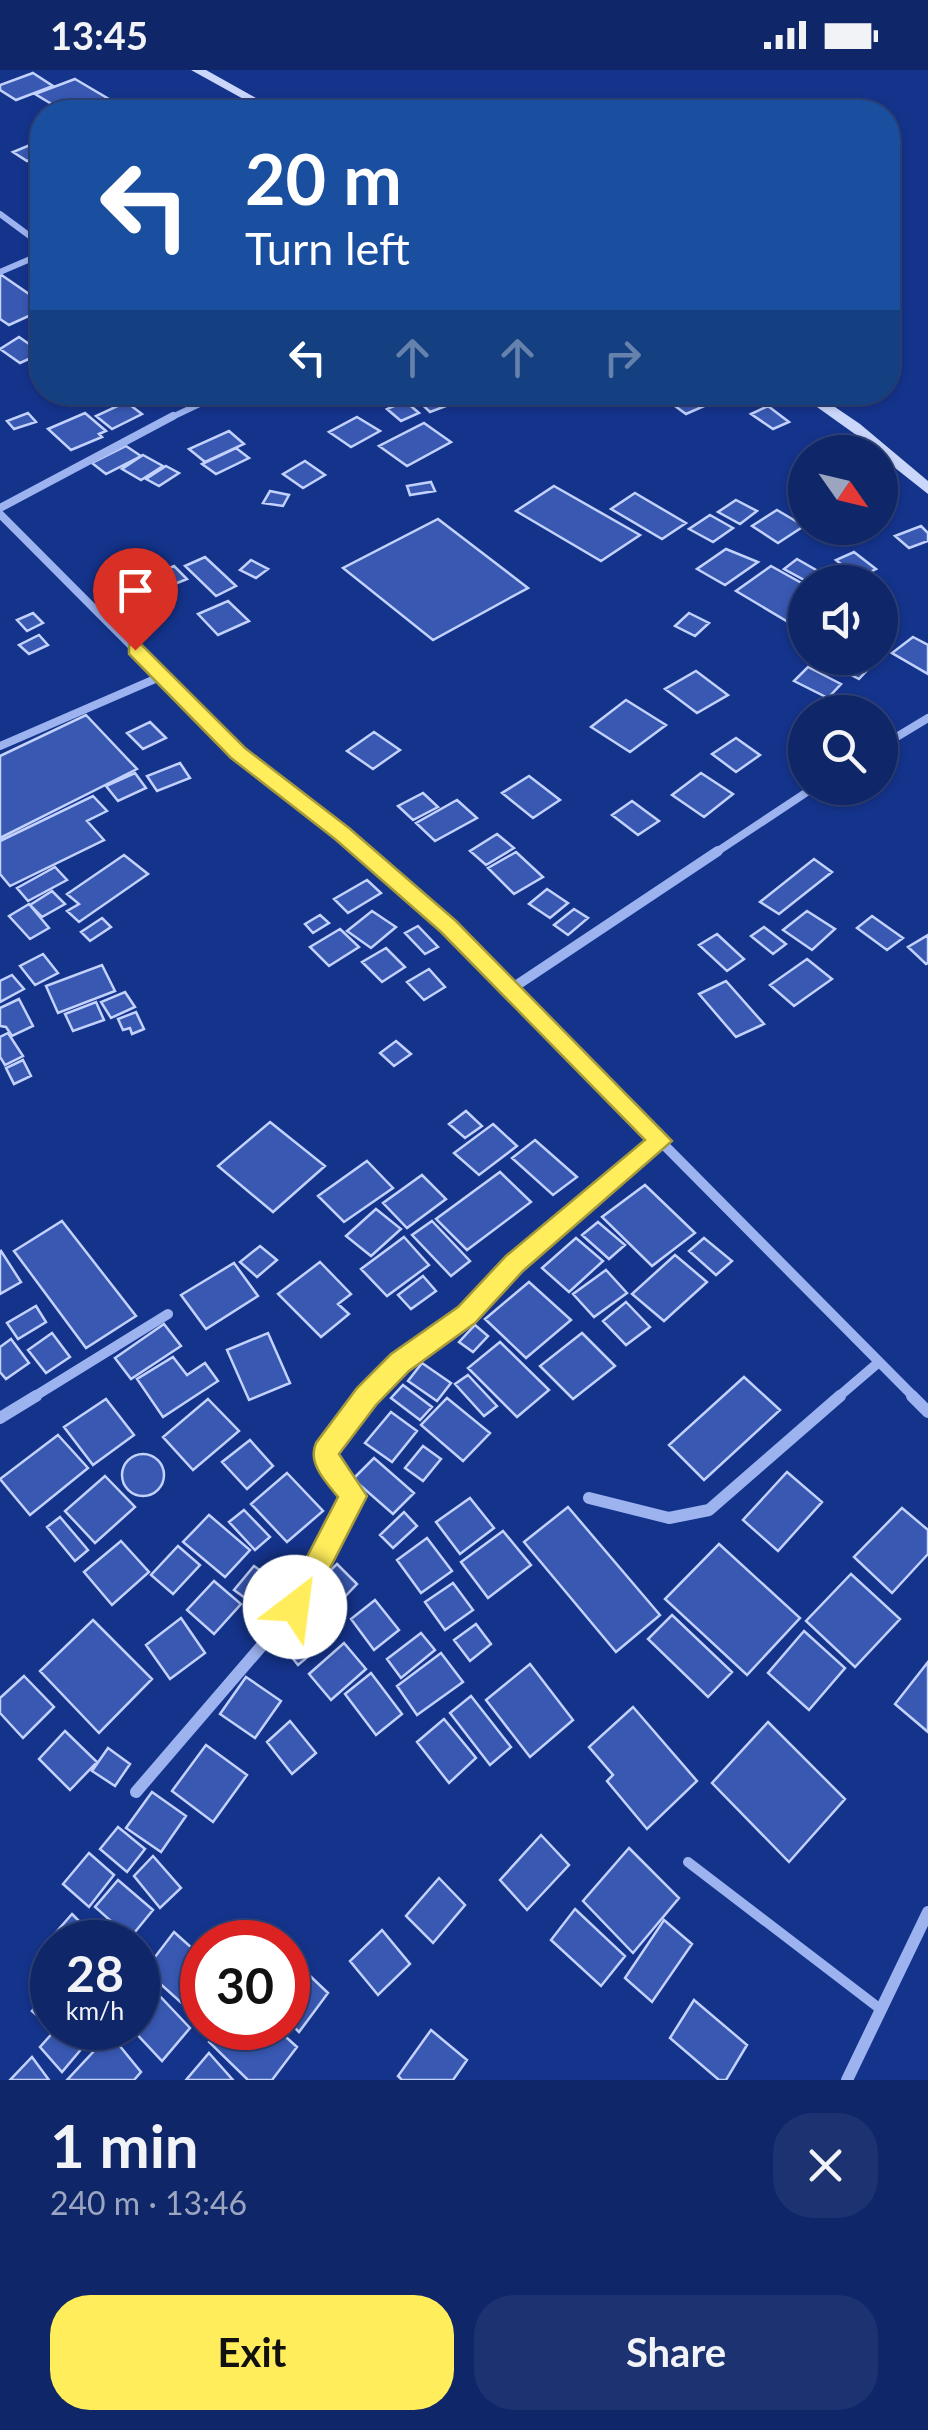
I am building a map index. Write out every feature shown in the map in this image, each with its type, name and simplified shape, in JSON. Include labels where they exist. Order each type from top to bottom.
[{"type":"main road","points":[[197,70],[252,100]]},
{"type":"main road","points":[[822,405],[928,489]]},
{"type":"street","points":[[0,214],[30,236]]},
{"type":"street","points":[[0,272],[30,259]]},
{"type":"street","points":[[194,405],[0,513],[238,753],[355,845],[448,927],[928,1412]]},
{"type":"street","points":[[0,746],[162,676]]},
{"type":"street","points":[[898,736],[928,718]]},
{"type":"street","points":[[510,989],[788,805]]},
{"type":"street","points":[[136,1792],[295,1607],[354,1496],[329,1465],[325,1452],[366,1396],[400,1362],[466,1315],[514,1264],[660,1141]]},
{"type":"street","points":[[0,1418],[168,1314]]},
{"type":"street","points":[[589,1498],[669,1518],[709,1510],[879,1362]]},
{"type":"street","points":[[848,2080],[878,2008],[928,1912]]},
{"type":"lane","points":[[688,1862],[878,2008]]},
{"type":"building","points":[[33,73],[53,86],[16,100],[0,90],[0,85]]},
{"type":"building","points":[[75,79],[111,100],[45,100],[35,94]]},
{"type":"building","points":[[30,145],[30,160],[27,161],[13,152]]},
{"type":"building","points":[[0,274],[30,295],[30,315],[9,325],[0,319]]},
{"type":"building","points":[[19,337],[30,345],[30,358],[20,363],[0,349]]},
{"type":"building","points":[[120,405],[130,405],[142,414],[112,429],[96,416]]},
{"type":"building","points":[[410,405],[419,413],[401,421],[387,409]]},
{"type":"building","points":[[423,405],[448,405],[430,412]]},
{"type":"building","points":[[674,405],[706,405],[686,414]]},
{"type":"building","points":[[768,406],[789,422],[773,429],[751,414]]},
{"type":"building","points":[[28,413],[36,422],[14,429],[7,421]]},
{"type":"building","points":[[85,413],[106,431],[99,434],[102,437],[71,450],[48,429]]},
{"type":"building","points":[[357,417],[380,431],[351,447],[329,432]]},
{"type":"building","points":[[424,423],[451,442],[407,466],[379,446]]},
{"type":"building","points":[[229,431],[244,444],[205,462],[189,449]]},
{"type":"building","points":[[126,446],[141,456],[106,474],[92,463]]},
{"type":"building","points":[[236,448],[249,458],[216,474],[202,464]]},
{"type":"building","points":[[143,455],[163,466],[141,480],[122,469]]},
{"type":"building","points":[[305,461],[325,475],[303,488],[283,474]]},
{"type":"building","points":[[166,466],[179,473],[159,486],[146,479]]},
{"type":"building","points":[[431,482],[435,491],[410,495],[407,486]]},
{"type":"building","points":[[554,486],[640,535],[601,561],[516,511]]},
{"type":"building","points":[[270,491],[289,495],[283,506],[263,503]]},
{"type":"building","points":[[635,493],[686,523],[662,539],[611,509]]},
{"type":"building","points":[[736,500],[757,511],[740,524],[718,512]]},
{"type":"building","points":[[777,510],[788,517],[788,536],[778,543],[752,526]]},
{"type":"building","points":[[710,515],[733,528],[713,542],[689,529]]},
{"type":"building","points":[[438,519],[528,588],[433,640],[343,568]]},
{"type":"building","points":[[921,526],[928,533],[928,541],[909,548],[898,535]]},
{"type":"building","points":[[726,549],[758,562],[725,585],[697,569]]},
{"type":"building","points":[[854,552],[871,565],[842,565],[836,560]]},
{"type":"building","points":[[205,557],[236,586],[216,596],[185,566]]},
{"type":"building","points":[[251,560],[268,569],[256,578],[240,570]]},
{"type":"building","points":[[174,566],[187,579],[165,588],[152,575]]},
{"type":"building","points":[[771,566],[788,576],[788,622],[736,591]]},
{"type":"building","points":[[228,601],[249,621],[218,635],[198,614]]},
{"type":"building","points":[[33,613],[43,623],[27,631],[17,620]]},
{"type":"building","points":[[689,613],[709,623],[695,636],[675,626]]},
{"type":"building","points":[[39,635],[48,645],[29,654],[19,645]]},
{"type":"building","points":[[913,637],[928,645],[928,674],[898,656],[898,648]]},
{"type":"building","points":[[696,671],[728,695],[697,713],[665,689]]},
{"type":"building","points":[[800,675],[824,675],[841,684],[831,695],[822,695],[794,681]]},
{"type":"building","points":[[626,700],[666,725],[630,752],[591,727]]},
{"type":"building","points":[[86,715],[137,769],[0,838],[0,756]]},
{"type":"building","points":[[150,722],[166,738],[143,749],[127,733]]},
{"type":"building","points":[[374,732],[400,750],[373,769],[347,751]]},
{"type":"building","points":[[736,738],[760,755],[736,772],[712,754]]},
{"type":"building","points":[[180,763],[190,778],[157,791],[147,776]]},
{"type":"building","points":[[135,773],[146,788],[118,801],[106,786]]},
{"type":"building","points":[[701,773],[733,794],[704,817],[672,795]]},
{"type":"building","points":[[529,776],[560,800],[533,818],[502,793]]},
{"type":"building","points":[[423,793],[438,807],[413,820],[398,806]]},
{"type":"building","points":[[93,796],[107,811],[87,821],[104,840],[10,886],[0,874],[0,841]]},
{"type":"building","points":[[457,800],[477,818],[435,841],[416,823]]},
{"type":"building","points":[[632,801],[659,821],[638,835],[612,815]]},
{"type":"building","points":[[497,834],[514,848],[486,865],[470,851]]},
{"type":"building","points":[[516,852],[543,877],[514,894],[488,868]]},
{"type":"building","points":[[124,855],[148,874],[79,922],[67,911],[79,904],[67,894]]},
{"type":"building","points":[[814,859],[832,872],[779,914],[760,902]]},
{"type":"building","points":[[55,867],[67,880],[28,901],[17,888]]},
{"type":"building","points":[[367,880],[381,893],[348,913],[334,899]]},
{"type":"building","points":[[547,889],[568,903],[550,918],[529,904]]},
{"type":"building","points":[[52,891],[65,904],[42,917],[30,905]]},
{"type":"building","points":[[29,904],[49,928],[30,939],[9,916]]},
{"type":"building","points":[[574,909],[588,918],[568,935],[554,925]]},
{"type":"building","points":[[372,911],[396,927],[371,948],[347,931]]},
{"type":"building","points":[[807,911],[835,929],[812,950],[783,930]]},
{"type":"building","points":[[320,915],[329,923],[313,933],[305,924]]},
{"type":"building","points":[[872,916],[903,938],[887,950],[857,928]]},
{"type":"building","points":[[102,918],[111,927],[90,941],[81,932]]},
{"type":"building","points":[[418,926],[438,947],[425,954],[405,933]]},
{"type":"building","points":[[764,927],[786,944],[773,954],[751,936]]},
{"type":"building","points":[[340,929],[359,947],[329,966],[310,947]]},
{"type":"building","points":[[717,934],[744,959],[727,971],[699,945]]},
{"type":"building","points":[[928,935],[928,963],[926,964],[908,947]]},
{"type":"building","points":[[386,948],[405,967],[382,982],[362,962]]},
{"type":"building","points":[[43,954],[58,973],[35,985],[20,966]]},
{"type":"building","points":[[807,959],[832,979],[794,1006],[770,985]]},
{"type":"building","points":[[102,965],[115,991],[58,1013],[46,986]]},
{"type":"building","points":[[429,969],[445,987],[424,1000],[407,982]]},
{"type":"building","points":[[12,975],[24,989],[0,1002],[0,981]]},
{"type":"building","points":[[726,981],[764,1024],[736,1037],[699,994]]},
{"type":"building","points":[[125,992],[135,1007],[111,1018],[101,1002]]},
{"type":"building","points":[[19,999],[33,1026],[12,1036],[6,1027],[0,1026],[0,1008]]},
{"type":"building","points":[[96,1002],[104,1020],[73,1031],[65,1014]]},
{"type":"building","points":[[136,1012],[144,1029],[132,1034],[130,1028],[123,1030],[118,1019]]},
{"type":"building","points":[[8,1033],[23,1056],[5,1065],[0,1057],[0,1037]]},
{"type":"building","points":[[396,1041],[411,1054],[394,1066],[380,1053]]},
{"type":"building","points":[[23,1060],[31,1076],[14,1084],[6,1068]]},
{"type":"building","points":[[466,1111],[482,1126],[465,1138],[449,1124]]},
{"type":"building","points":[[270,1122],[325,1166],[273,1212],[218,1166]]},
{"type":"building","points":[[493,1124],[517,1146],[479,1175],[454,1153]]},
{"type":"building","points":[[535,1140],[577,1177],[553,1195],[512,1158]]},
{"type":"building","points":[[367,1161],[393,1188],[344,1222],[318,1196]]},
{"type":"building","points":[[500,1172],[531,1202],[467,1250],[436,1219]]},
{"type":"building","points":[[422,1175],[446,1199],[407,1228],[383,1203]]},
{"type":"building","points":[[645,1185],[695,1233],[652,1266],[602,1217]]},
{"type":"building","points":[[376,1209],[401,1229],[371,1256],[346,1236]]},
{"type":"building","points":[[62,1221],[136,1316],[86,1348],[14,1251]]},
{"type":"building","points":[[432,1221],[470,1261],[451,1276],[412,1235]]},
{"type":"building","points":[[598,1222],[625,1245],[609,1259],[582,1235]]},
{"type":"building","points":[[404,1237],[429,1265],[387,1296],[361,1269]]},
{"type":"building","points":[[576,1238],[603,1261],[569,1292],[542,1268]]},
{"type":"building","points":[[704,1238],[732,1261],[716,1275],[689,1251]]},
{"type":"building","points":[[260,1246],[277,1260],[257,1277],[240,1262]]},
{"type":"building","points":[[0,1252],[21,1282],[0,1294]]},
{"type":"building","points":[[675,1255],[707,1282],[664,1321],[632,1294]]},
{"type":"building","points":[[320,1262],[351,1294],[338,1304],[349,1314],[321,1337],[278,1294]]},
{"type":"building","points":[[234,1263],[258,1296],[206,1329],[181,1295]]},
{"type":"building","points":[[606,1270],[627,1293],[594,1317],[573,1294]]},
{"type":"building","points":[[423,1276],[436,1291],[411,1309],[398,1295]]},
{"type":"building","points":[[529,1282],[571,1320],[526,1358],[485,1319]]},
{"type":"building","points":[[626,1302],[650,1327],[626,1345],[603,1321]]},
{"type":"building","points":[[36,1306],[46,1322],[18,1339],[7,1323]]},
{"type":"building","points":[[164,1324],[181,1346],[131,1379],[115,1358]]},
{"type":"building","points":[[475,1325],[488,1336],[473,1352],[459,1342]]},
{"type":"building","points":[[52,1333],[70,1357],[46,1373],[28,1350]]},
{"type":"building","points":[[268,1333],[290,1383],[249,1400],[227,1350]]},
{"type":"building","points":[[582,1333],[615,1366],[573,1399],[540,1366]]},
{"type":"building","points":[[11,1339],[29,1363],[6,1379],[0,1372],[0,1347]]},
{"type":"building","points":[[500,1342],[549,1390],[517,1417],[468,1368]]},
{"type":"building","points":[[173,1357],[187,1375],[205,1363],[218,1381],[163,1417],[137,1379]]},
{"type":"building","points":[[422,1363],[451,1383],[437,1401],[408,1381]]},
{"type":"building","points":[[468,1375],[497,1406],[484,1416],[455,1384]]},
{"type":"building","points":[[744,1377],[780,1410],[704,1480],[669,1445]]},
{"type":"building","points":[[403,1385],[432,1407],[420,1420],[391,1398]]},
{"type":"building","points":[[447,1398],[490,1433],[463,1461],[421,1425]]},
{"type":"building","points":[[106,1399],[134,1435],[93,1465],[64,1427]]},
{"type":"building","points":[[208,1399],[239,1431],[193,1470],[163,1437]]},
{"type":"building","points":[[391,1412],[417,1431],[392,1462],[365,1443]]},
{"type":"building","points":[[58,1435],[88,1468],[30,1515],[0,1479]]},
{"type":"building","points":[[250,1440],[273,1466],[247,1489],[222,1462]]},
{"type":"building","points":[[423,1446],[441,1459],[423,1481],[405,1468]]},
{"type":"building","points":[[143,1454],[158,1460],[164,1475],[158,1490],[143,1496],[128,1490],[122,1475],[128,1460]]},
{"type":"building","points":[[374,1458],[414,1493],[393,1514],[353,1479]]},
{"type":"building","points":[[787,1472],[822,1502],[778,1551],[743,1520]]},
{"type":"building","points":[[287,1473],[323,1511],[287,1542],[251,1504]]},
{"type":"building","points":[[105,1476],[135,1507],[95,1543],[65,1511]]},
{"type":"building","points":[[470,1498],[494,1528],[460,1554],[436,1522]]},
{"type":"building","points":[[568,1507],[660,1615],[616,1652],[524,1542]]},
{"type":"building","points":[[902,1508],[928,1530],[928,1554],[892,1593],[854,1557]]},
{"type":"building","points":[[244,1510],[270,1537],[255,1550],[229,1522]]},
{"type":"building","points":[[404,1512],[417,1526],[393,1548],[380,1535]]},
{"type":"building","points":[[209,1515],[250,1550],[225,1577],[183,1542]]},
{"type":"building","points":[[60,1517],[88,1550],[75,1561],[47,1527]]},
{"type":"building","points":[[503,1531],[531,1565],[488,1598],[461,1562]]},
{"type":"building","points":[[427,1538],[452,1571],[421,1593],[397,1560]]},
{"type":"building","points":[[121,1541],[149,1572],[112,1605],[84,1572]]},
{"type":"building","points":[[719,1544],[800,1618],[747,1675],[665,1599]]},
{"type":"building","points":[[178,1546],[200,1565],[173,1594],[151,1575]]},
{"type":"building","points":[[337,1564],[357,1584],[335,1607],[314,1586]]},
{"type":"building","points":[[254,1566],[278,1583],[259,1608],[234,1590]]},
{"type":"building","points":[[851,1574],[900,1619],[855,1667],[806,1621]]},
{"type":"building","points":[[214,1581],[241,1604],[214,1634],[187,1610]]},
{"type":"building","points":[[453,1583],[473,1610],[445,1630],[425,1602]]},
{"type":"building","points":[[375,1600],[399,1630],[374,1650],[351,1619]]},
{"type":"building","points":[[315,1610],[335,1634],[298,1665],[278,1640]]},
{"type":"building","points":[[672,1615],[732,1672],[708,1697],[648,1639]]},
{"type":"building","points":[[181,1618],[205,1653],[170,1679],[146,1645]]},
{"type":"building","points":[[93,1620],[152,1679],[99,1733],[40,1671]]},
{"type":"building","points":[[476,1624],[491,1644],[470,1661],[454,1640]]},
{"type":"building","points":[[804,1631],[845,1668],[809,1710],[768,1673]]},
{"type":"building","points":[[421,1633],[435,1650],[401,1678],[387,1659]]},
{"type":"building","points":[[344,1643],[366,1669],[331,1700],[309,1674]]},
{"type":"building","points":[[441,1653],[463,1682],[417,1715],[397,1686]]},
{"type":"building","points":[[928,1662],[928,1732],[895,1704]]},
{"type":"building","points":[[530,1664],[573,1720],[530,1757],[486,1700]]},
{"type":"building","points":[[371,1673],[402,1714],[376,1735],[345,1694]]},
{"type":"building","points":[[24,1676],[54,1707],[23,1738],[0,1713],[0,1698]]},
{"type":"building","points":[[246,1677],[281,1701],[255,1738],[220,1714]]},
{"type":"building","points":[[471,1696],[511,1747],[490,1765],[450,1713]]},
{"type":"building","points":[[633,1707],[697,1781],[647,1829],[607,1781],[613,1775],[589,1747]]},
{"type":"building","points":[[444,1719],[476,1758],[449,1783],[417,1742]]},
{"type":"building","points":[[290,1721],[316,1753],[292,1774],[267,1742]]},
{"type":"building","points":[[768,1722],[845,1799],[789,1862],[712,1783]]},
{"type":"building","points":[[65,1731],[97,1762],[70,1790],[39,1759]]},
{"type":"building","points":[[206,1745],[247,1775],[213,1822],[172,1791]]},
{"type":"building","points":[[108,1748],[130,1764],[115,1786],[92,1771]]},
{"type":"building","points":[[152,1792],[186,1816],[161,1852],[126,1828]]},
{"type":"building","points":[[118,1827],[145,1849],[127,1872],[100,1849]]},
{"type":"building","points":[[541,1835],[569,1865],[527,1910],[500,1880]]},
{"type":"building","points":[[629,1848],[679,1898],[633,1953],[583,1901]]},
{"type":"building","points":[[89,1853],[114,1875],[89,1907],[63,1884]]},
{"type":"building","points":[[153,1856],[181,1888],[160,1908],[134,1876]]},
{"type":"building","points":[[439,1878],[465,1905],[433,1943],[406,1916]]},
{"type":"building","points":[[118,1880],[153,1910],[145,1920],[110,1920],[95,1907]]},
{"type":"building","points":[[575,1909],[625,1956],[601,1986],[551,1940]]},
{"type":"building","points":[[664,1920],[692,1944],[652,2002],[625,1978]]},
{"type":"building","points":[[382,1930],[410,1964],[378,1995],[350,1961]]},
{"type":"building","points":[[174,1932],[180,1937],[180,2002],[160,1984],[160,1950]]},
{"type":"building","points":[[310,1976],[328,1993],[310,2017]]},
{"type":"building","points":[[160,1996],[180,2017],[180,2040],[162,2061],[152,2050],[160,2050]]},
{"type":"building","points":[[694,2000],[747,2045],[726,2080],[719,2080],[670,2038]]},
{"type":"building","points":[[431,2030],[467,2060],[453,2080],[402,2080],[398,2076]]},
{"type":"building","points":[[43,2050],[80,2050],[62,2072]]},
{"type":"building","points":[[95,2050],[123,2050],[141,2072],[134,2080],[67,2080]]},
{"type":"building","points":[[217,2050],[295,2050],[272,2080],[248,2080]]},
{"type":"building","points":[[209,2053],[233,2080],[186,2080]]},
{"type":"building","points":[[32,2057],[49,2080],[10,2080]]},
{"type":"route","points":[[135,650],[238,753],[342,834],[448,927],[660,1141],[514,1264],[466,1315],[400,1362],[366,1396],[325,1452],[329,1465],[354,1496],[295,1607]]}]
